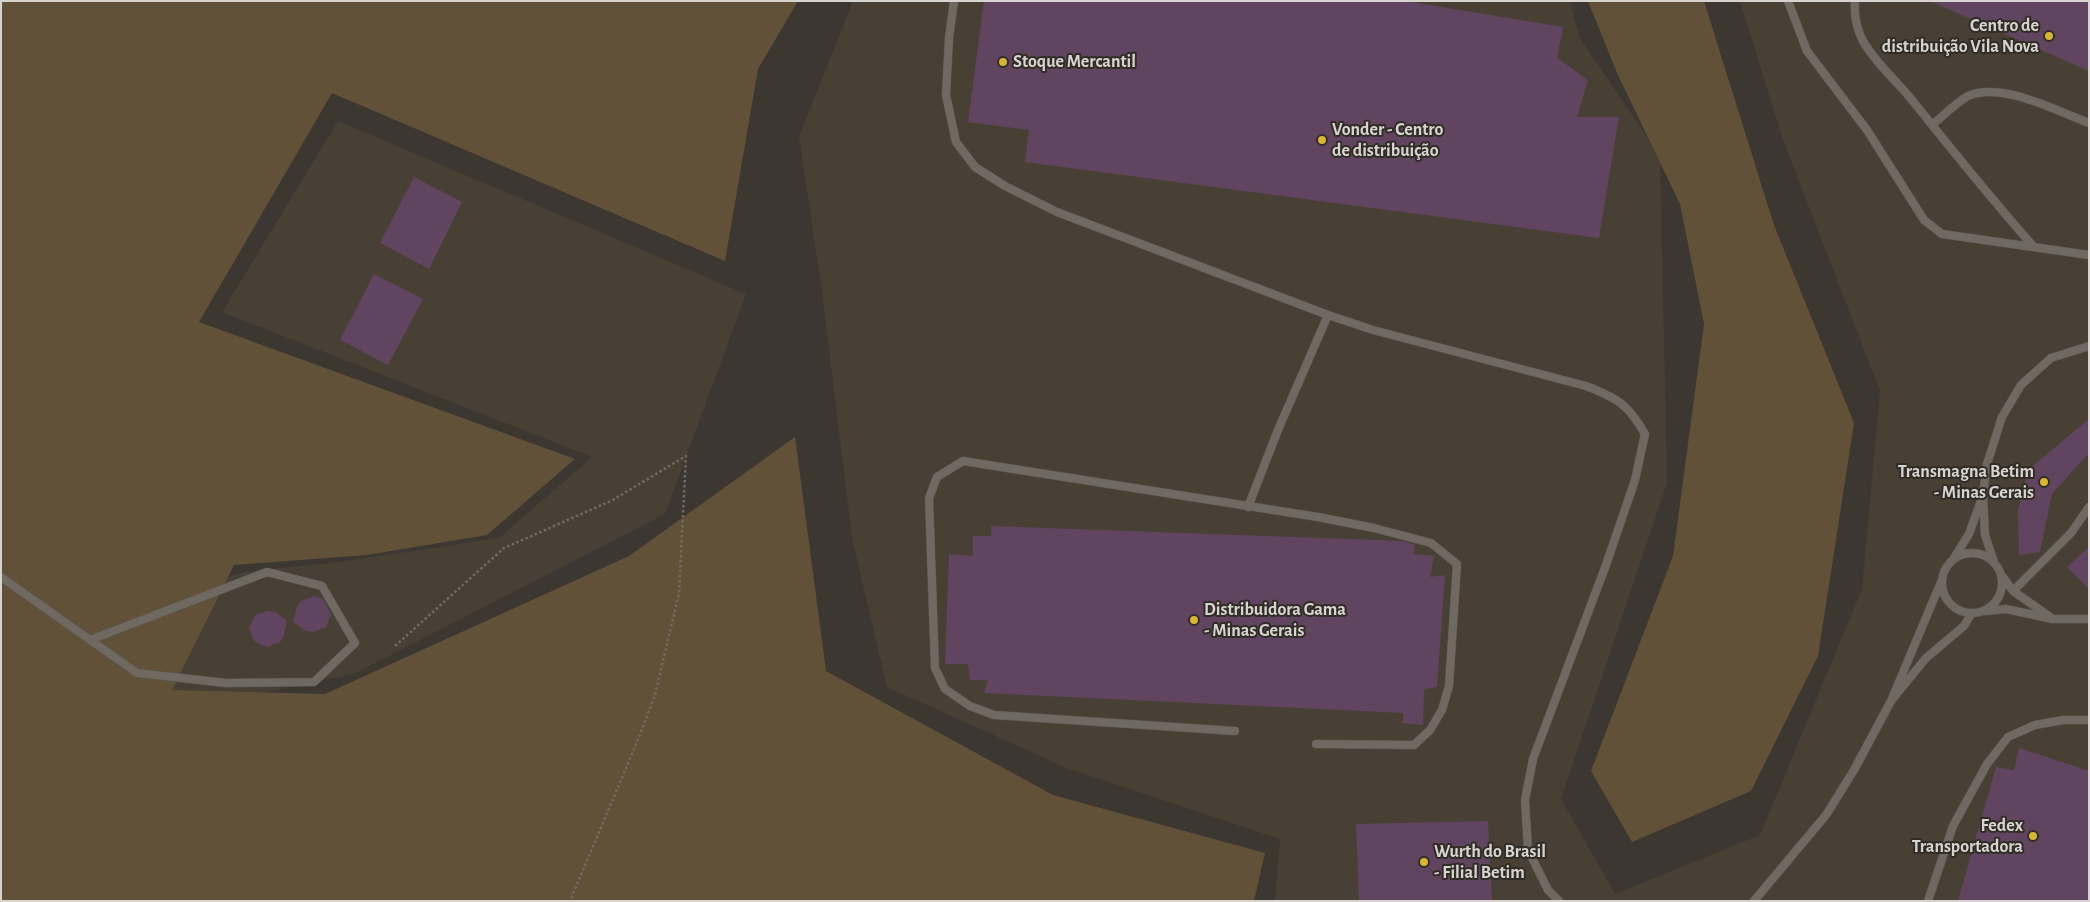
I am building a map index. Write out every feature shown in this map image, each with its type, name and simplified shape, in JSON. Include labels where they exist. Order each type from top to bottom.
[{"type":"lane","points":[[954,1],[949,38],[946,96],[956,142],[975,167],[1005,186],[1057,212],[1328,315],[1373,330],[1586,386],[1614,397],[1634,414],[1645,434],[1632,490],[1606,565],[1533,759],[1525,800],[1528,850],[1548,890],[1559,901]]},
{"type":"lane","points":[[1788,1],[1807,51],[1866,130],[1924,220],[1942,234],[2089,255]]},
{"type":"lane","points":[[1855,1],[1854,20],[1862,40],[1874,59],[1932,124],[1994,202],[2034,247]]},
{"type":"lane","points":[[1932,124],[1968,96],[1996,91],[2022,97],[2089,124]]},
{"type":"lane","points":[[1248,506],[1278,430],[1328,315]]},
{"type":"lane","points":[[2053,618],[2013,591],[1994,562],[1985,535],[1983,495],[1987,464],[2002,417],[2021,385],[2051,358],[2089,346]]},
{"type":"lane","points":[[1235,731],[994,714],[970,706],[945,689],[935,668],[929,498],[937,477],[963,461],[1318,518],[1431,543],[1457,564],[1449,686],[1442,710],[1430,730],[1414,745],[1316,744]]},
{"type":"lane","points":[[1754,901],[1826,815],[1854,770],[1891,701],[1947,564],[1954,558],[1969,534],[1983,495]]},
{"type":"lane","points":[[2013,591],[2071,533],[2089,507]]},
{"type":"lane","points":[[1954,558],[1971,552],[1979,553],[1994,562]]},
{"type":"lane","points":[[1,577],[90,640],[137,673],[226,683],[314,682],[355,643],[322,586],[267,572],[90,640]]},
{"type":"lane","points":[[1982,612],[1990,608],[2001,593],[2002,576]]},
{"type":"lane","points":[[1941,582],[1947,601],[1954,608],[1962,612],[1972,613],[2006,609],[2053,618],[2089,619]]},
{"type":"lane","points":[[1891,701],[1926,658],[1964,626],[1972,613]]},
{"type":"lane","points":[[1928,901],[1953,826],[1987,764],[2008,737],[2035,725],[2063,720],[2089,720]]},
{"type":"path","points":[[395,646],[504,548],[611,501],[686,456],[679,593],[655,695],[570,901]]},
{"type":"shaded area","points":[[1,1],[798,1],[758,69],[725,261],[332,93],[199,322],[575,459],[487,535],[367,555],[234,565],[172,690],[325,694],[629,556],[795,437],[826,671],[1053,795],[1265,853],[1254,901],[1,901]]},
{"type":"shaded area","points":[[853,1],[1570,1],[1579,37],[1660,156],[1667,483],[1561,799],[1615,894],[1760,835],[1862,589],[1880,391],[1782,137],[1740,1],[2089,1],[2089,901],[1275,901],[1280,839],[1069,769],[887,687],[852,538],[822,292],[799,136]]},
{"type":"shaded area","points":[[1588,1],[1704,1],[1774,225],[1854,423],[1818,656],[1751,791],[1632,842],[1591,771],[1673,556],[1704,324],[1680,204],[1617,73]]},
{"type":"shaded area","points":[[338,121],[746,294],[665,514],[354,674],[183,709],[1,539],[146,599],[249,571],[333,563],[499,538],[592,457],[222,312]]},
{"type":"building","name":"Vonder - Centro de distribuição","points":[[984,1],[1405,1],[1563,27],[1557,58],[1588,80],[1577,117],[1619,117],[1599,238],[1025,162],[1029,130],[968,122]]},
{"type":"building","name":"Centro de distribuição Vila Nova","points":[[1930,1],[2089,1],[2089,71]]},
{"type":"building","points":[[414,177],[462,202],[429,269],[380,243]]},
{"type":"building","points":[[374,274],[423,299],[388,365],[340,340]]},
{"type":"building","name":"Transmagna Betim - Minas Gerais","points":[[2089,419],[2089,453],[2052,494],[2040,552],[2019,555],[2018,510],[2028,470]]},
{"type":"building","name":"Distribuidora Gama - Minas Gerais","points":[[991,526],[1403,541],[1415,545],[1413,554],[1434,556],[1430,577],[1445,575],[1437,687],[1424,689],[1423,725],[1403,723],[1403,713],[984,693],[988,680],[970,680],[968,664],[945,664],[949,554],[973,556],[973,536],[991,536]]},
{"type":"building","points":[[2089,547],[2089,589],[2067,567]]},
{"type":"building","points":[[314,596],[324,600],[331,615],[326,627],[313,632],[306,631],[293,622],[297,607],[301,601]]},
{"type":"building","points":[[268,611],[275,612],[287,621],[284,636],[280,642],[267,647],[254,641],[249,628],[255,615]]},
{"type":"building","name":"Fedex Transportadora","points":[[2019,748],[2089,771],[2089,901],[1958,901],[1996,767],[2014,770]]},
{"type":"building","name":"Wurth do Brasil - Filial Betim","points":[[1488,821],[1492,901],[1359,901],[1356,824]]},
{"type":"place","name":"Centro de distribuição Vila Nova","points":[[2049,36]]},
{"type":"place","name":"Stoque Mercantil","points":[[1003,62]]},
{"type":"place","name":"Vonder - Centro de distribuição","points":[[1322,140]]},
{"type":"place","name":"Transmagna Betim - Minas Gerais","points":[[2044,482]]},
{"type":"place","name":"Distribuidora Gama - Minas Gerais","points":[[1194,620]]},
{"type":"place","name":"Fedex Transportadora","points":[[2033,836]]},
{"type":"place","name":"Wurth do Brasil - Filial Betim","points":[[1424,862]]}]
